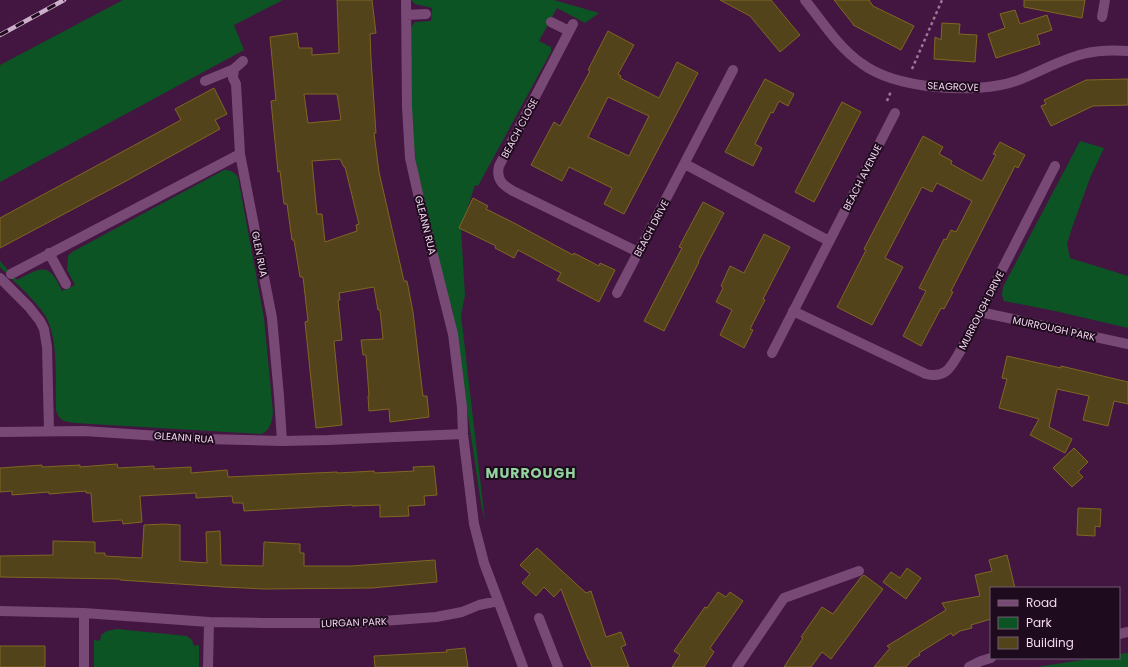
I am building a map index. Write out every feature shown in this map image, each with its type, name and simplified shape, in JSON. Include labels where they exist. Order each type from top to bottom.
[{"type":"street","name":"GLEANN RUA","points":[[406,0],[408,129],[410,158],[453,334],[474,524],[482,556],[498,601]]},
{"type":"street","name":"SEAGROVE","points":[[804,0],[853,57],[876,73],[901,81],[954,88],[991,87],[1015,81],[1084,54],[1105,51],[1128,51]]},
{"type":"street","points":[[1102,18],[1105,0]]},
{"type":"street","points":[[406,14],[426,14]]},
{"type":"street","name":"BEACH CLOSE","points":[[551,22],[571,28],[499,166],[498,176],[502,184],[513,191],[638,252]]},
{"type":"street","points":[[205,81],[234,69],[243,60]]},
{"type":"street","name":"GLEN RUA","points":[[234,69],[233,78],[236,84],[240,154],[272,318],[282,441]]},
{"type":"street","name":"BEACH DRIVE","points":[[617,293],[733,70]]},
{"type":"street","name":"BEACH AVENUE","points":[[772,353],[895,113]]},
{"type":"street","points":[[11,274],[240,154]]},
{"type":"street","points":[[685,164],[830,241]]},
{"type":"street","name":"MURROUGH DRIVE","points":[[793,311],[926,374],[934,376],[942,375],[947,371],[961,350],[1055,166]]},
{"type":"street","points":[[49,253],[66,284]]},
{"type":"street","points":[[0,278],[29,307],[40,321],[44,329],[47,347],[49,431]]},
{"type":"street","name":"MURROUGH PARK","points":[[980,312],[1128,344]]},
{"type":"street","name":"GLEANN RUA","points":[[0,432],[108,432],[282,441],[463,434]]},
{"type":"street","points":[[737,667],[784,598],[859,571]]},
{"type":"street","points":[[498,601],[523,667]]},
{"type":"street","name":"LURGAN PARK","points":[[0,611],[84,613],[209,622],[348,623],[397,620],[450,614],[498,601]]},
{"type":"street","points":[[84,613],[84,667]]},
{"type":"street","points":[[539,618],[558,667]]},
{"type":"street","points":[[208,667],[209,622]]},
{"type":"street","points":[[968,667],[981,660],[990,658]]},
{"type":"path","points":[[895,113],[885,106],[901,81],[942,0]]},
{"type":"green space","points":[[123,0],[283,0],[234,25],[244,50],[0,182],[0,65]]},
{"type":"green space","points":[[411,0],[554,0],[599,13],[585,23],[557,8],[539,41],[551,47],[551,52],[478,186],[475,185],[461,228],[465,295],[461,315],[485,521],[481,504],[452,307],[449,301],[417,169],[412,134],[410,31],[415,22],[431,21],[432,8],[415,4]]},
{"type":"green space","points":[[1080,141],[1104,148],[1090,178],[1067,244],[1070,258],[1128,276],[1128,328],[1004,301],[1002,295],[1003,287]]},
{"type":"green space","points":[[224,170],[229,170],[238,177],[264,318],[273,412],[269,427],[262,434],[75,423],[61,419],[56,410],[56,362],[50,327],[46,317],[37,304],[0,267],[0,261],[17,280],[35,271],[48,271],[55,278],[62,291],[75,285],[67,270],[68,256],[72,252]]},
{"type":"green space","points":[[117,629],[187,636],[192,640],[194,646],[199,645],[199,667],[94,667],[94,640],[100,641],[101,635],[107,631]]},
{"type":"green space","points":[[1128,653],[1128,667],[1037,667],[1088,659],[1120,659],[1120,654]]},
{"type":"building","points":[[337,0],[372,0],[376,33],[370,34],[376,133],[374,133],[379,172],[404,281],[407,281],[413,312],[423,396],[427,396],[429,417],[390,422],[389,409],[369,411],[366,355],[363,355],[361,340],[383,339],[380,310],[378,310],[374,287],[339,293],[340,300],[338,300],[342,340],[334,341],[342,425],[316,428],[305,322],[308,321],[303,277],[300,277],[294,240],[292,240],[287,204],[284,204],[280,171],[278,172],[271,101],[276,100],[270,37],[297,33],[299,48],[312,48],[312,55],[339,53]],"holes":[[[304,94],[337,94],[341,120],[308,123]],[[340,159],[345,167],[359,224],[356,225],[357,231],[325,242],[322,214],[317,214],[312,161]]]},
{"type":"building","points":[[720,0],[771,0],[800,35],[780,52],[750,16]]},
{"type":"building","points":[[834,0],[869,0],[873,6],[914,26],[901,50],[853,25]]},
{"type":"building","points":[[1024,0],[1085,0],[1082,18],[1024,7]]},
{"type":"building","points":[[1015,10],[1020,24],[1047,15],[1052,30],[1037,35],[1040,44],[996,58],[988,34],[1005,28],[1000,14]]},
{"type":"building","points":[[942,23],[960,24],[959,34],[977,35],[975,62],[934,59],[935,37],[941,40]]},
{"type":"building","points":[[608,31],[634,45],[618,74],[621,76],[620,78],[659,98],[677,62],[698,73],[624,214],[604,204],[612,188],[569,167],[562,181],[531,165],[554,122],[560,126],[590,71],[588,70]],"holes":[[[608,97],[649,116],[629,156],[588,137]]]},
{"type":"building","points":[[765,79],[794,94],[788,106],[779,101],[773,113],[771,112],[755,144],[762,148],[753,166],[725,152]]},
{"type":"building","points":[[1128,79],[1128,105],[1093,106],[1051,126],[1041,106],[1046,104],[1044,100],[1086,80]]},
{"type":"building","points":[[214,88],[227,114],[215,120],[220,129],[0,248],[0,218],[181,120],[175,109]]},
{"type":"building","points":[[842,102],[861,112],[814,202],[795,192]]},
{"type":"building","points":[[923,136],[943,147],[939,154],[952,161],[951,164],[982,181],[996,155],[993,154],[1000,142],[1025,155],[1018,168],[1015,166],[951,291],[953,292],[944,309],[941,308],[921,346],[903,336],[926,291],[919,288],[944,239],[946,240],[951,230],[956,232],[972,201],[937,183],[932,192],[922,187],[885,258],[903,267],[872,325],[837,307],[866,250],[864,249]]},
{"type":"building","points":[[473,198],[488,206],[486,209],[573,255],[574,253],[599,266],[600,263],[615,270],[599,302],[557,280],[561,273],[518,250],[514,258],[495,248],[496,246],[459,228]]},
{"type":"building","points":[[703,202],[724,213],[664,331],[644,321],[682,248],[679,247]]},
{"type":"building","points":[[764,234],[790,247],[763,299],[765,300],[750,329],[753,330],[744,348],[720,335],[732,310],[716,302],[723,288],[721,286],[730,266],[744,273]]},
{"type":"building","points":[[1007,356],[1061,368],[1061,366],[1128,382],[1128,404],[1114,401],[1108,426],[1083,420],[1089,396],[1057,389],[1049,427],[1072,439],[1065,453],[1030,435],[1039,419],[999,408],[1007,379],[1002,378]]},
{"type":"building","points":[[1074,448],[1088,462],[1078,472],[1083,477],[1072,487],[1053,468]]},
{"type":"building","points":[[117,464],[118,468],[154,466],[154,469],[191,467],[191,473],[227,470],[228,477],[337,472],[374,471],[375,473],[414,471],[413,467],[434,466],[437,495],[424,496],[425,505],[408,506],[409,516],[380,517],[380,505],[352,505],[244,511],[243,503],[233,503],[232,496],[196,498],[196,493],[140,496],[142,522],[123,524],[122,520],[93,522],[91,493],[86,493],[86,491],[12,495],[12,491],[0,492],[0,468],[42,465],[42,467],[80,465],[80,467]]},
{"type":"building","points":[[1078,508],[1101,509],[1100,527],[1095,526],[1095,536],[1077,535]]},
{"type":"building","points":[[144,525],[180,525],[180,561],[207,563],[206,532],[220,531],[221,565],[263,566],[264,542],[300,544],[300,553],[304,553],[304,566],[351,566],[435,560],[437,582],[372,588],[264,589],[120,579],[0,577],[0,556],[53,555],[53,541],[95,542],[95,553],[105,553],[105,556],[142,558]]},
{"type":"building","points":[[537,548],[586,593],[591,591],[606,637],[621,632],[626,645],[621,647],[629,667],[592,667],[561,589],[554,597],[544,587],[536,596],[522,583],[530,574],[520,565]]},
{"type":"building","points":[[1007,555],[1015,587],[990,587],[990,619],[971,625],[972,628],[960,631],[953,636],[951,633],[919,653],[920,655],[913,659],[906,667],[874,667],[890,648],[887,646],[946,610],[942,603],[980,596],[975,575],[992,571],[989,560]]},
{"type":"building","points":[[907,568],[921,578],[906,599],[883,582],[891,572],[900,578]]},
{"type":"building","points":[[864,575],[883,589],[831,659],[822,652],[811,667],[784,667],[803,638],[801,637],[822,607],[833,614]]},
{"type":"building","points":[[718,592],[726,597],[730,592],[743,601],[710,648],[714,652],[704,667],[672,667],[680,655],[674,651],[705,607],[707,608]]},
{"type":"building","points":[[0,646],[45,646],[45,667],[0,667]]},
{"type":"building","points":[[465,648],[468,667],[375,667],[374,656],[447,652],[446,650]]},
{"type":"railway","points":[[0,35],[64,0]]},
{"type":"district","name":"MURROUGH","points":[[531,473]]}]
